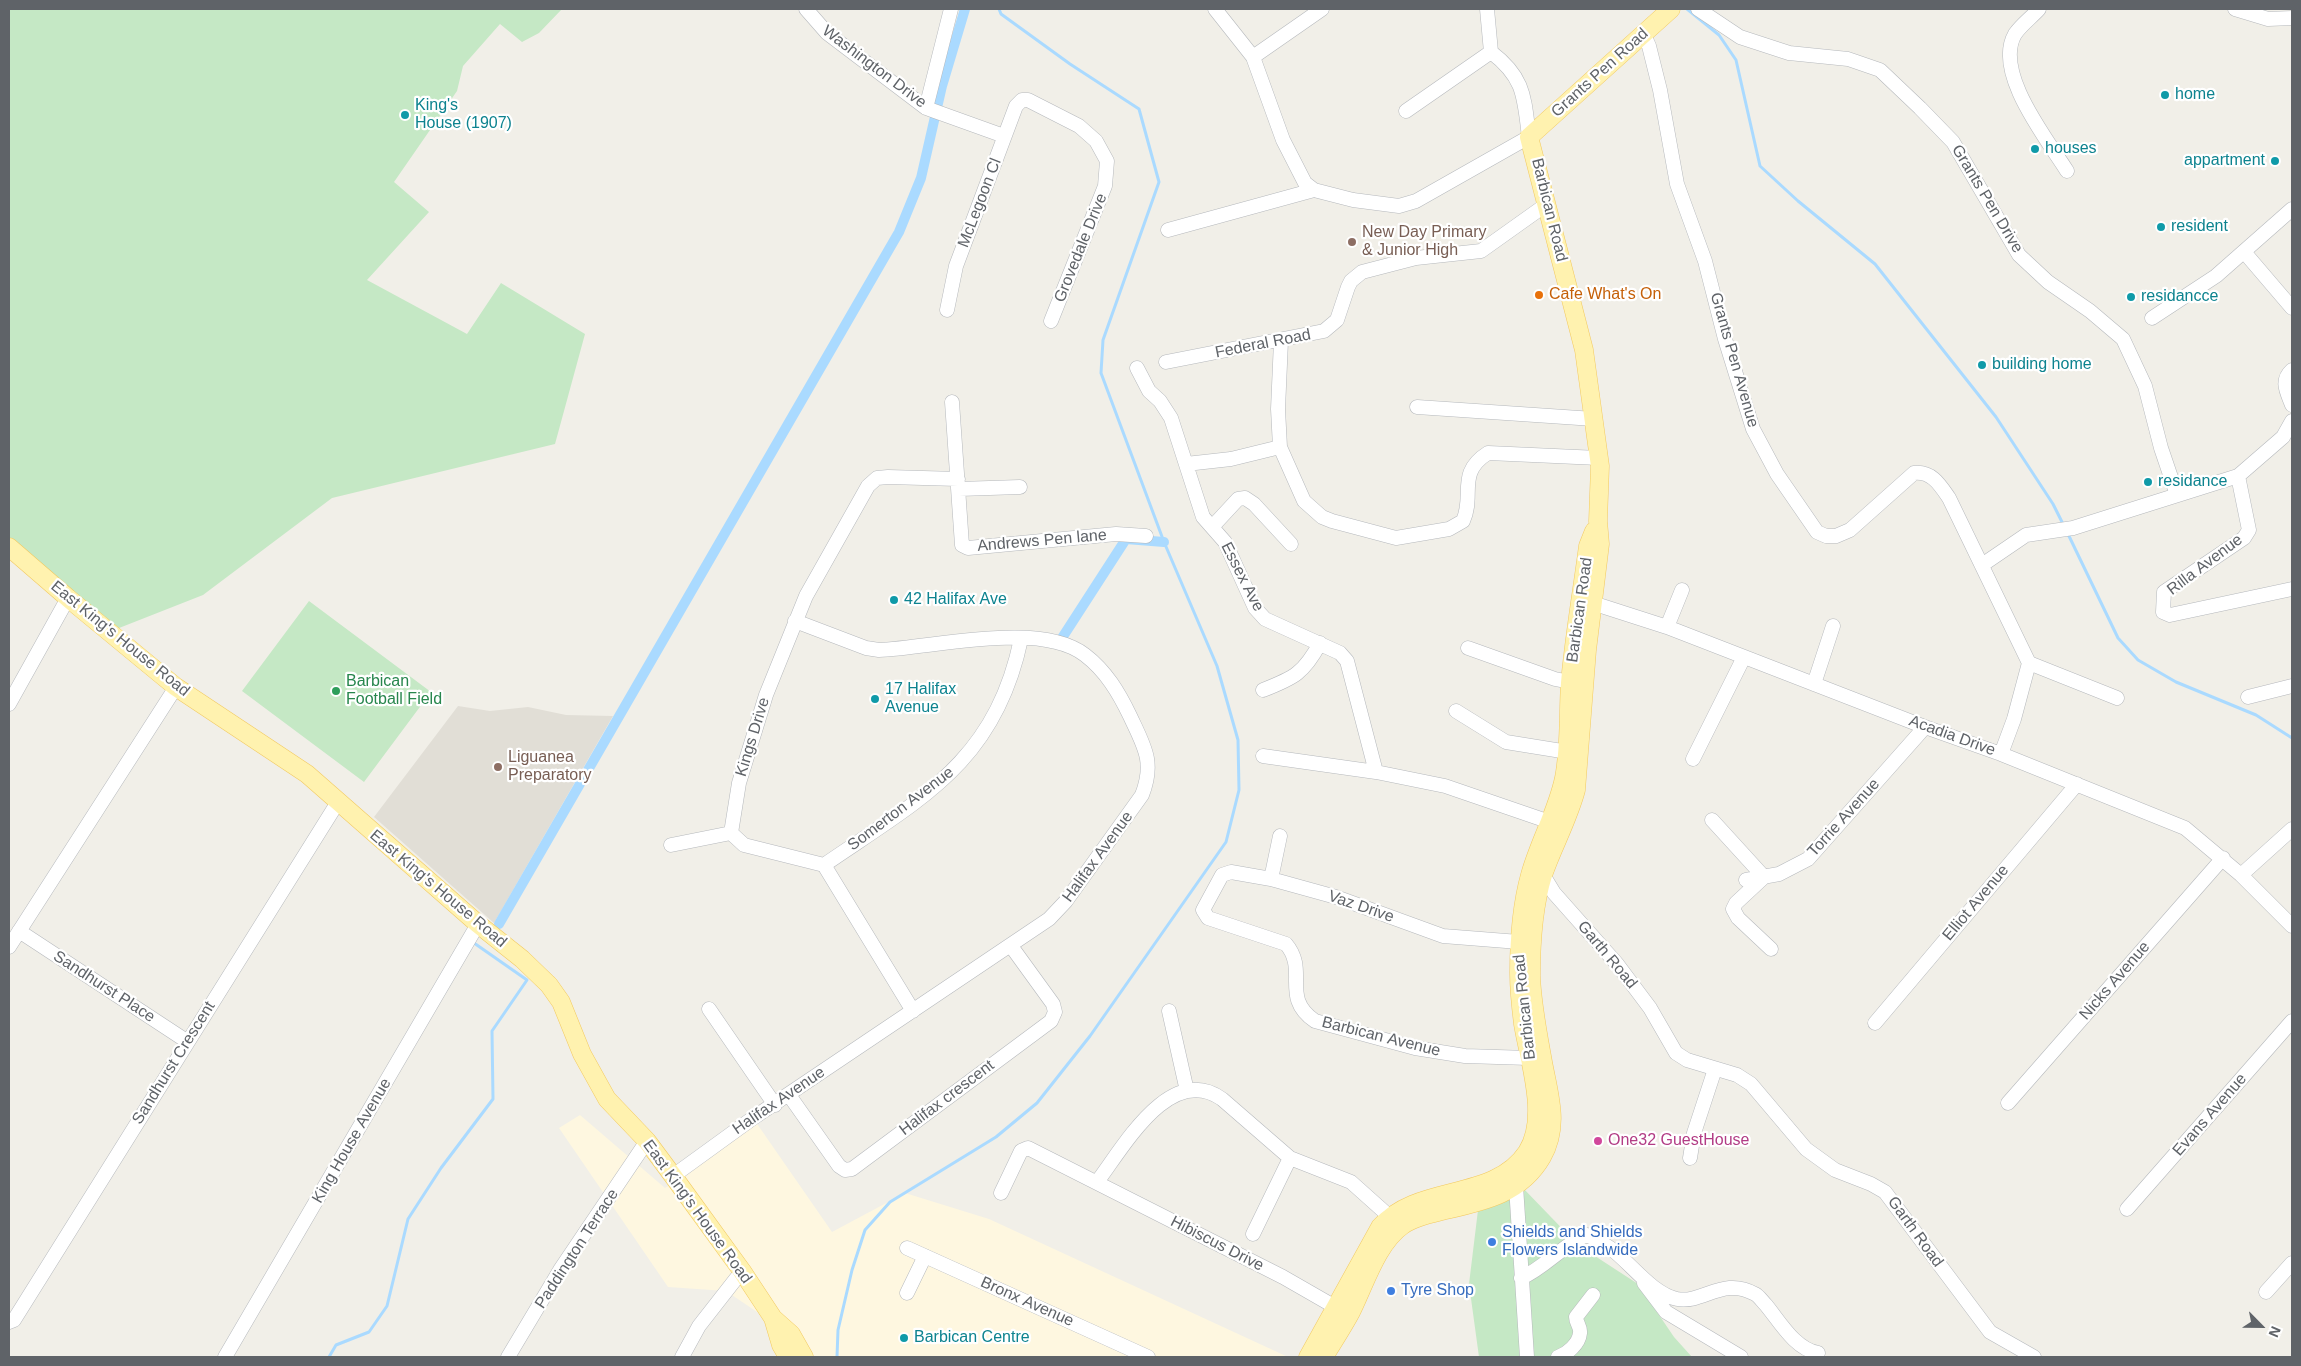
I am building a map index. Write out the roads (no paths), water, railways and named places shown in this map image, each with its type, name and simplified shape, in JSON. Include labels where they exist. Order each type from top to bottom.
[{"type":"main road","name":"Grants Pen Road","points":[[1529,137],[1671,9]]},
{"type":"main road","name":"Barbican Road","points":[[1308,1357],[1337,1308],[1380,1227],[1390,1216],[1408,1206],[1489,1182],[1526,1178],[1542,1157],[1550,1138],[1552,1104],[1531,978],[1535,910],[1544,875],[1576,790],[1588,546],[1598,521],[1599,458],[1584,350],[1529,137]]},
{"type":"main road","name":"East King's House Road","points":[[9,547],[176,687],[291,763],[478,924],[522,959],[549,986],[561,1002],[582,1054],[607,1099],[647,1141],[742,1271],[773,1318],[791,1334],[804,1357]]},
{"type":"main road","name":"Barbican Road","points":[[1324,1357],[1349,1315],[1380,1252],[1402,1225],[1432,1213],[1483,1202],[1513,1178],[1529,1149],[1536,1130],[1537,1109],[1520,996],[1519,942],[1524,900],[1530,874],[1559,799],[1568,752],[1570,682],[1586,601]]},
{"type":"main road","name":"East King's House Road","points":[[773,1318],[781,1345],[788,1357]]},
{"type":"street","name":"Washington Drive","points":[[806,9],[827,33],[926,108],[1004,136]]},
{"type":"street","points":[[926,108],[951,9]]},
{"type":"street","points":[[1216,9],[1252,57],[1298,172],[1314,190]]},
{"type":"street","points":[[1252,57],[1322,9]]},
{"type":"street","points":[[1168,230],[1314,190],[1353,200],[1399,206],[1408,204],[1441,188],[1529,137],[1519,82],[1507,65],[1491,52],[1487,9]]},
{"type":"street","name":"Grants Pen Drive","points":[[1698,9],[1740,37],[1789,53],[1848,58],[1880,70],[1920,108],[1953,142],[2019,256],[2048,282],[2090,311],[2123,339],[2145,386],[2161,448],[2177,495]]},
{"type":"street","points":[[2039,9],[2015,34],[2009,66],[2024,104],[2067,171]]},
{"type":"street","points":[[2235,9],[2268,19],[2292,18]]},
{"type":"street","name":"Grants Pen Avenue","points":[[1644,35],[1650,46],[1660,90],[1677,184],[1705,261],[1725,339],[1753,429],[1777,474],[1817,532],[1826,536],[1836,536],[1850,530],[1914,473],[1926,474],[1937,480],[1949,498],[2029,663]]},
{"type":"street","points":[[1406,110],[1491,52]]},
{"type":"street","name":"McLegoon Cl","points":[[947,310],[956,266],[1004,136],[1016,106],[1022,100]]},
{"type":"street","name":"Grovedale Drive","points":[[1022,100],[1033,102],[1079,126],[1096,142],[1106,160],[1105,186],[1051,321]]},
{"type":"street","name":"Federal Road","points":[[1166,362],[1311,335],[1332,327],[1337,320],[1351,281],[1362,272],[1416,258],[1481,252],[1547,204]]},
{"type":"street","points":[[2152,318],[2216,276],[2245,253],[2292,209]]},
{"type":"street","points":[[2245,253],[2292,308]]},
{"type":"street","points":[[1281,341],[1278,409],[1280,447],[1304,501],[1322,517],[1396,538],[1449,529],[1463,521],[1470,472],[1479,459],[1488,453],[1599,458]]},
{"type":"street","name":"Essex Ave","points":[[1137,368],[1149,391],[1160,400],[1171,418],[1203,517],[1213,526],[1225,542],[1260,614],[1340,653],[1347,661],[1376,772]]},
{"type":"street","points":[[2292,370],[2287,375],[2284,387],[2292,405]]},
{"type":"street","name":"Andrews Pen lane","points":[[952,402],[960,538],[962,545],[968,548],[1116,534],[1146,536]]},
{"type":"street","points":[[1417,407],[1594,418]]},
{"type":"street","points":[[1982,565],[2026,535],[2067,529],[2238,476],[2283,437],[2292,421]]},
{"type":"street","points":[[1186,464],[1231,459],[1280,447]]},
{"type":"street","name":"Rilla Avenue","points":[[2238,476],[2248,530],[2244,538],[2164,592],[2163,612],[2170,615],[2292,589]]},
{"type":"street","name":"Kings Drive","points":[[731,833],[739,783],[756,724],[796,621],[806,596],[868,486],[877,478],[1020,487]]},
{"type":"street","points":[[1213,526],[1238,499],[1245,498],[1254,504],[1291,544]]},
{"type":"street","points":[[1667,627],[1682,590]]},
{"type":"street","points":[[9,704],[68,598]]},
{"type":"street","name":"Acadia Drive","points":[[1586,601],[1667,627],[1925,727],[2001,754],[2185,828],[2223,858],[2292,926]]},
{"type":"street","name":"Halifax Avenue","points":[[673,1176],[789,1095],[1049,920],[1066,901],[1142,795],[1148,778],[1148,755],[1118,690],[1084,654],[1064,645],[1004,638],[879,650],[866,648],[796,621]]},
{"type":"street","points":[[1814,684],[1833,626]]},
{"type":"street","name":"Somerton Avenue","points":[[824,865],[926,794],[958,767],[982,736],[1000,707],[1009,686],[1021,639]]},
{"type":"street","points":[[1263,690],[1284,682],[1305,668],[1320,643]]},
{"type":"street","points":[[1468,648],[1554,679],[1570,682]]},
{"type":"street","points":[[1693,759],[1744,657]]},
{"type":"street","points":[[2001,754],[2014,719],[2029,663],[2117,698]]},
{"type":"street","points":[[2248,697],[2292,686]]},
{"type":"street","points":[[9,947],[176,687]]},
{"type":"street","points":[[1456,711],[1506,742],[1568,752]]},
{"type":"street","name":"Torrie Avenue","points":[[1746,880],[1764,877],[1796,867],[1808,859],[1925,727]]},
{"type":"street","points":[[1263,756],[1376,772],[1445,786],[1550,822]]},
{"type":"street","name":"Elliot Avenue","points":[[1876,1022],[2077,784]]},
{"type":"street","name":"Sandhurst Crescent","points":[[9,1322],[14,1320],[338,802]]},
{"type":"street","points":[[1712,820],[1764,877],[1736,903],[1733,909],[1738,918],[1771,949]]},
{"type":"street","points":[[2241,875],[2292,829]]},
{"type":"street","points":[[671,845],[731,833],[744,845],[824,865],[913,1011]]},
{"type":"street","points":[[1271,879],[1280,836]]},
{"type":"street","name":"Nicks Avenue","points":[[2008,1103],[2223,858]]},
{"type":"street","name":"Vaz Drive","points":[[1213,891],[1222,875],[1231,872],[1271,879],[1336,897],[1442,936],[1519,942]]},
{"type":"street","name":"Garth Road","points":[[1544,875],[1554,893],[1617,964],[1650,1008],[1676,1053],[1687,1060],[1737,1075],[1751,1084],[1806,1149],[1834,1170],[1871,1184],[1885,1192],[1990,1332],[2034,1357]]},
{"type":"street","name":"Barbican Avenue","points":[[1213,891],[1203,908],[1206,916],[1286,944],[1293,952],[1296,1002],[1305,1014],[1315,1021],[1415,1048],[1465,1056],[1529,1058]]},
{"type":"street","name":"King House Avenue","points":[[225,1357],[478,924]]},
{"type":"street","name":"Sandhurst Place","points":[[19,931],[188,1042]]},
{"type":"street","name":"Halifax crescent","points":[[789,1095],[839,1166],[845,1170],[852,1169],[1051,1021],[1055,1012],[1053,1004],[1011,946]]},
{"type":"street","points":[[709,1009],[775,1105]]},
{"type":"street","points":[[1169,1011],[1187,1091]]},
{"type":"street","name":"Evans Avenue","points":[[2127,1210],[2292,1021]]},
{"type":"street","points":[[1690,1158],[1694,1133],[1715,1069]]},
{"type":"street","points":[[1097,1182],[1152,1110],[1168,1098],[1187,1091],[1213,1093],[1290,1158],[1351,1182],[1390,1216]]},
{"type":"street","name":"Paddington Terrace","points":[[508,1357],[560,1270],[647,1141]]},
{"type":"street","name":"Hibiscus Drive","points":[[1001,1193],[1021,1151],[1028,1148],[1283,1277],[1337,1308]]},
{"type":"street","points":[[1253,1234],[1290,1158]]},
{"type":"street","points":[[1513,1178],[1527,1357]]},
{"type":"street","points":[[1521,1278],[1537,1271],[1571,1241],[1587,1235],[1611,1249],[1633,1270],[1666,1294],[1677,1299],[1688,1299],[1721,1288],[1739,1289],[1756,1294],[1800,1346],[1818,1353]]},
{"type":"street","name":"Bronx Avenue","points":[[906,1248],[1148,1357]]},
{"type":"street","points":[[907,1293],[925,1256]]},
{"type":"street","points":[[2266,1292],[2292,1263]]},
{"type":"street","points":[[1633,1270],[1666,1312],[1742,1357]]},
{"type":"street","points":[[682,1357],[699,1326],[742,1271]]},
{"type":"street","points":[[1558,1357],[1566,1354],[1579,1338],[1580,1332],[1576,1317],[1593,1295]]},
{"type":"waterway","points":[[499,924],[899,232],[921,178],[942,86],[965,9]]},
{"type":"waterway","points":[[837,1357],[838,1330],[852,1270],[865,1230],[890,1202],[996,1137],[1037,1103],[1090,1036],[1226,842],[1239,790],[1238,740],[1217,666],[1164,542],[1101,373],[1103,340],[1159,182],[1139,109],[1070,64],[1001,14],[999,9]]},
{"type":"waterway","points":[[1687,9],[1719,35],[1736,60],[1760,166],[1798,201],[1875,264],[1996,417],[2053,504],[2064,526]]},
{"type":"waterway","points":[[2068,534],[2118,638],[2138,660],[2176,682],[2256,715],[2292,738]]},
{"type":"waterway","points":[[1062,638],[1126,539],[1164,542]]},
{"type":"waterway","points":[[329,1357],[336,1345],[369,1332],[387,1306],[408,1219],[441,1168],[493,1099],[492,1031],[527,980],[474,943]]},
{"type":"place","name":"home","points":[[2165,95]]},
{"type":"place","name":"King's House (1907)","points":[[405,115]]},
{"type":"place","name":"houses","points":[[2035,149]]},
{"type":"place","name":"appartment","points":[[2275,161]]},
{"type":"place","name":"resident","points":[[2161,227]]},
{"type":"place","name":"New Day Primary & Junior High","points":[[1352,242]]},
{"type":"place","name":"Cafe What's On","points":[[1539,295]]},
{"type":"place","name":"residancce","points":[[2131,297]]},
{"type":"place","name":"building home","points":[[1982,365]]},
{"type":"place","name":"residance","points":[[2148,482]]},
{"type":"place","name":"42 Halifax Ave","points":[[894,600]]},
{"type":"place","name":"Barbican Football Field","points":[[336,691]]},
{"type":"place","name":"17 Halifax Avenue","points":[[875,699]]},
{"type":"place","name":"Liguanea Preparatory","points":[[498,767]]},
{"type":"place","name":"One32 GuestHouse","points":[[1598,1141]]},
{"type":"place","name":"Shields and Shields Flowers Islandwide","points":[[1492,1242]]},
{"type":"place","name":"Tyre Shop","points":[[1391,1291]]},
{"type":"place","name":"Barbican Centre","points":[[904,1338]]}]
